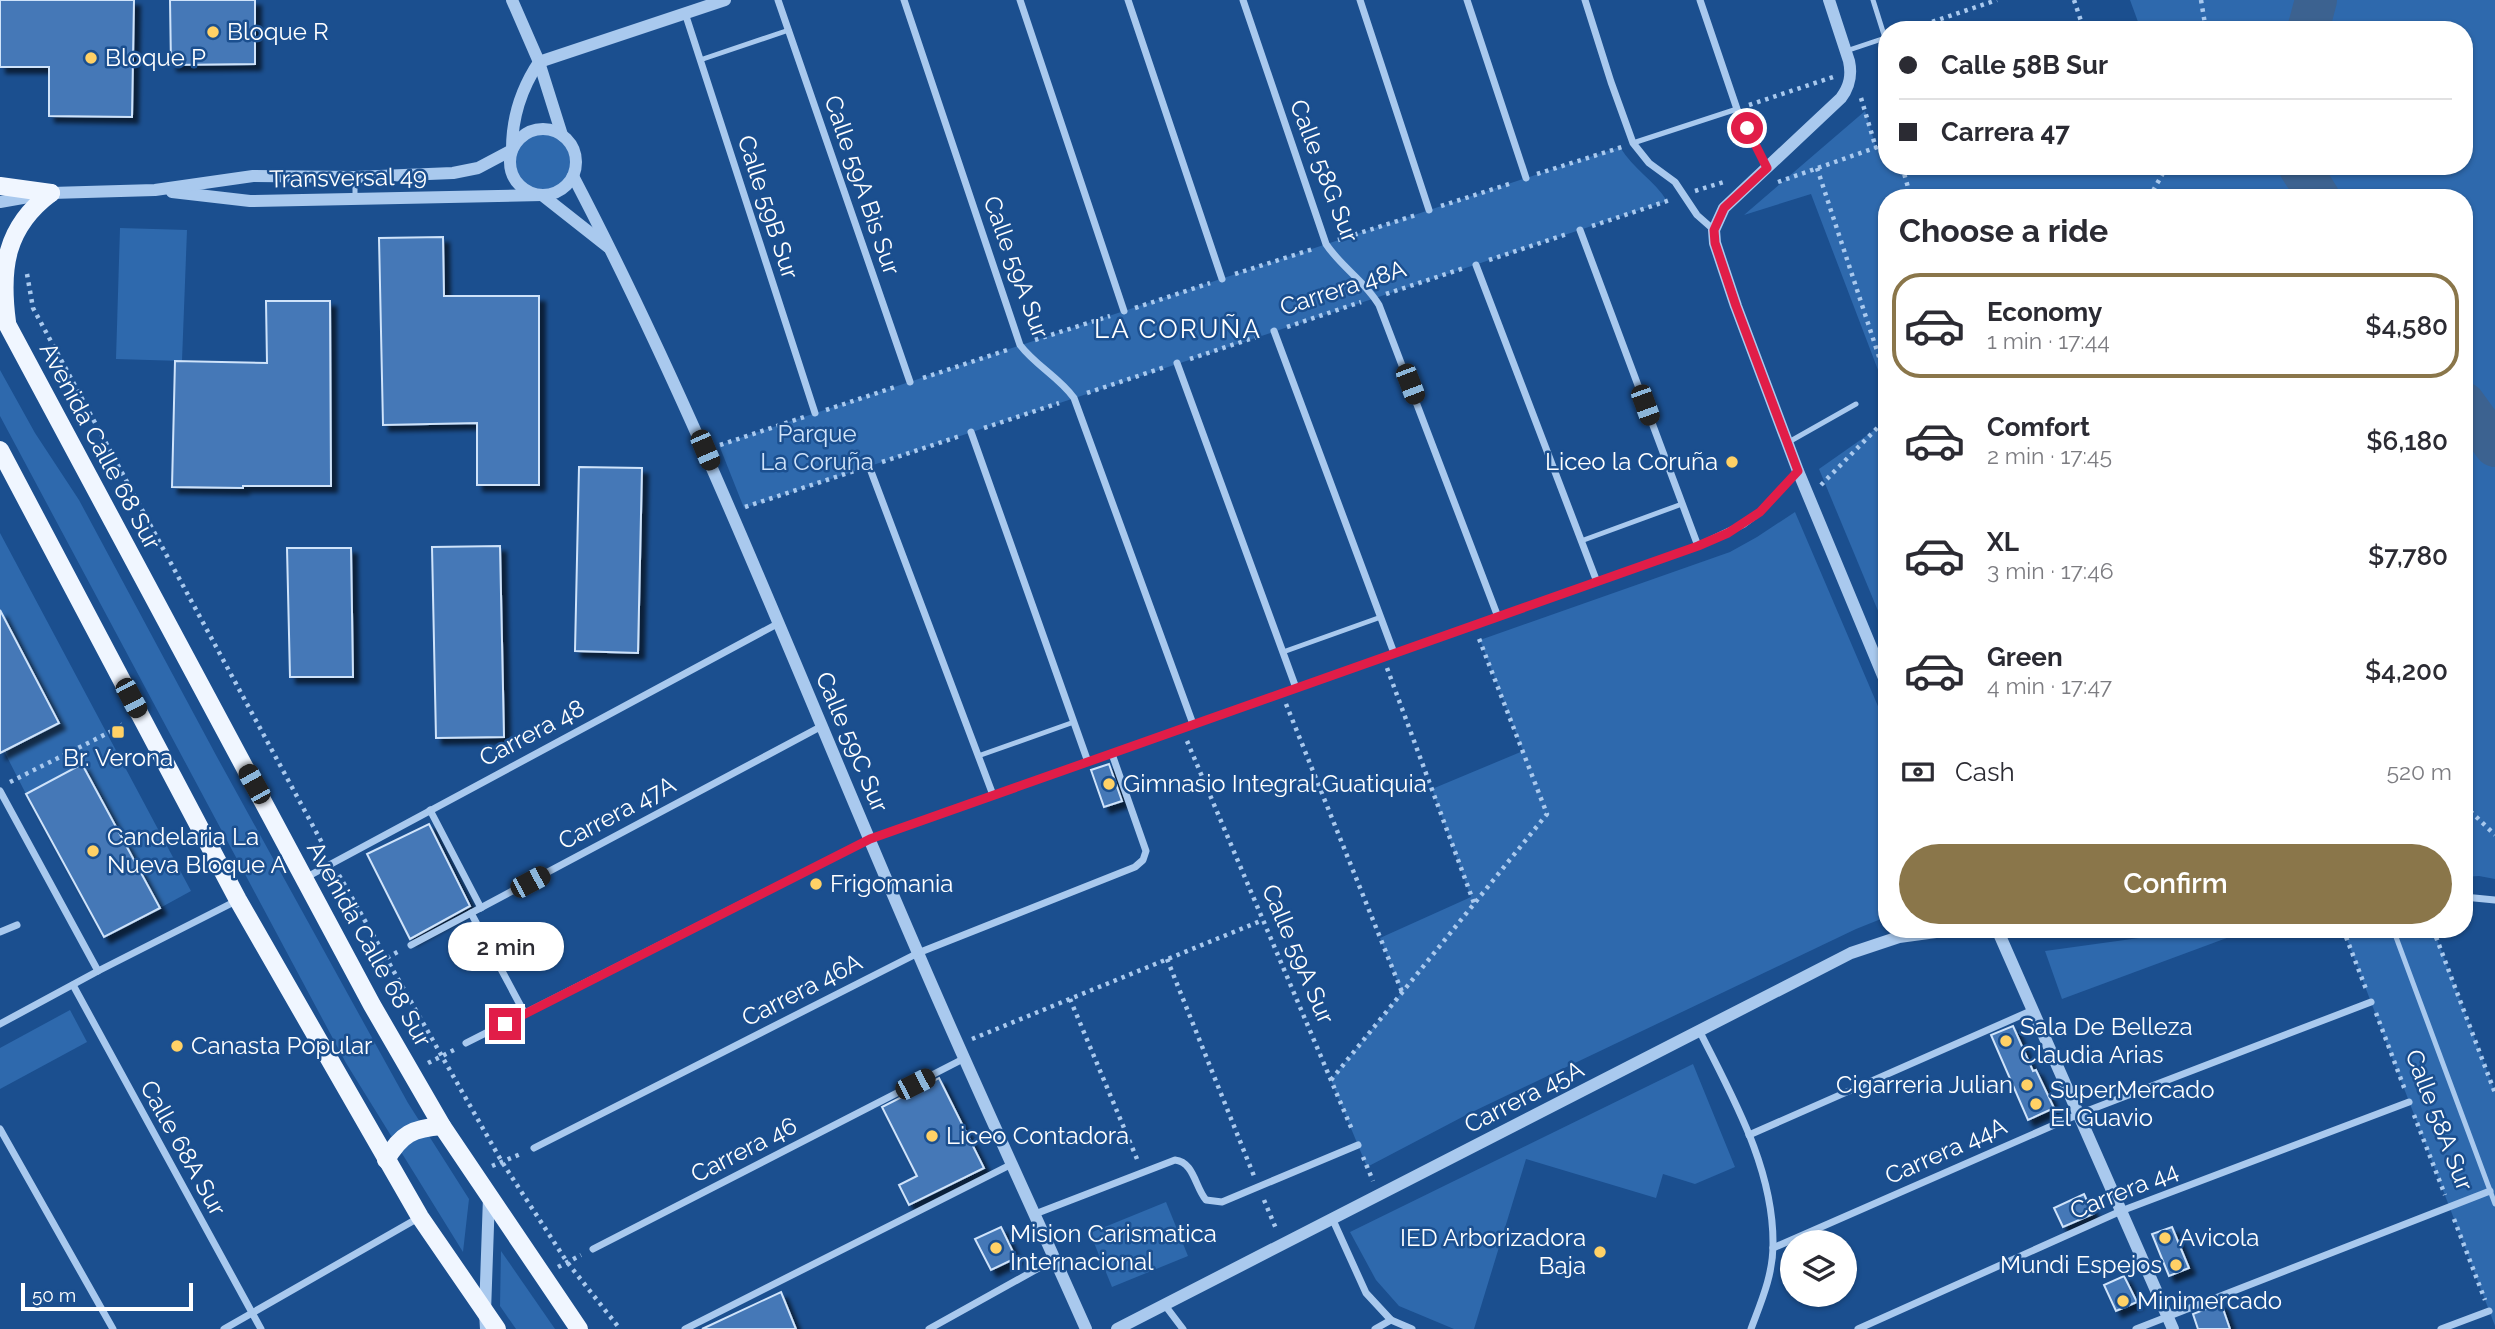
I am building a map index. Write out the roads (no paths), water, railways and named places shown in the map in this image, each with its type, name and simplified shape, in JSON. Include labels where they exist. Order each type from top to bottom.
[{"type":"main road","points":[[0,186],[51,193]]},
{"type":"main road","points":[[4,318],[2,278],[7,251],[24,219],[51,193]]},
{"type":"main road","name":"Avenida Calle 68 Sur","points":[[4,318],[356,974],[442,1126],[579,1329]]},
{"type":"main road","points":[[0,450],[239,900],[386,1160],[485,1320],[497,1329]]},
{"type":"main road","points":[[386,1160],[395,1145],[408,1133],[425,1127],[442,1126]]},
{"type":"street","points":[[512,0],[540,62],[562,135],[575,151],[576,168],[573,176],[559,191],[542,195],[526,190],[514,178],[509,163],[513,120],[518,103],[525,83],[540,62],[725,0]]},
{"type":"street","name":"Calle 59A Bis Sur","points":[[778,0],[910,382]]},
{"type":"street","name":"Calle 59A Sur","points":[[904,0],[1020,345],[1030,359],[1059,381],[1074,398],[1193,724]]},
{"type":"street","points":[[1020,0],[1124,311]]},
{"type":"street","points":[[1128,0],[1222,279]]},
{"type":"street","name":"Calle 58G Sur","points":[[1244,0],[1326,244],[1342,266],[1366,286],[1374,298],[1395,345],[1499,617]]},
{"type":"street","points":[[1360,0],[1429,210]]},
{"type":"street","points":[[1467,0],[1525,178]]},
{"type":"street","points":[[1585,0],[1633,143],[1649,163],[1675,182],[1697,215],[1714,230]]},
{"type":"street","points":[[1700,0],[1737,109],[1767,168]]},
{"type":"street","points":[[1829,0],[1849,61],[1847,89],[1841,98],[1724,208],[1714,230],[1715,243],[1732,294],[1787,443],[1878,664]]},
{"type":"street","name":"Calle 59B Sur","points":[[685,13],[815,413]]},
{"type":"street","points":[[512,150],[519,138],[536,129],[547,128],[562,135]]},
{"type":"street","name":"Transversal 49","points":[[0,202],[51,193],[155,190],[253,176],[419,176],[478,168],[512,150]]},
{"type":"street","name":"Calle 59C Sur","points":[[573,176],[612,250],[705,450],[918,953],[1086,1329]]},
{"type":"street","name":"Transversal 49","points":[[155,190],[250,201],[542,195]]},
{"type":"street","name":"Calle 59C Sur","points":[[542,195],[612,250]]},
{"type":"street","points":[[1580,230],[1698,546]]},
{"type":"street","points":[[1476,265],[1597,582]]},
{"type":"street","points":[[1274,331],[1394,653]]},
{"type":"street","points":[[1177,363],[1296,688]]},
{"type":"street","points":[[971,432],[1088,762]]},
{"type":"street","points":[[869,466],[993,795]]},
{"type":"street","points":[[466,1043],[870,839],[1698,546],[1728,533],[1760,512],[1798,471]]},
{"type":"street","name":"Carrera 48","points":[[304,878],[779,623]]},
{"type":"street","name":"Carrera 47A","points":[[411,945],[822,726]]},
{"type":"street","name":"Carrera 46A","points":[[534,1148],[918,953],[1135,867],[1143,860],[1146,851],[1112,754]]},
{"type":"street","points":[[0,789],[98,971]]},
{"type":"street","points":[[430,810],[481,908]]},
{"type":"street","points":[[2473,898],[2495,900]]},
{"type":"street","points":[[0,1024],[239,900]]},
{"type":"street","points":[[471,913],[525,1014]]},
{"type":"street","points":[[0,932],[17,925]]},
{"type":"street","name":"Carrera 45A","points":[[1117,1329],[1850,953],[1896,938]]},
{"type":"street","points":[[2001,938],[2173,1329]]},
{"type":"street","name":"Calle 68A Sur","points":[[72,985],[261,1329]]},
{"type":"street","name":"Carrera 44A","points":[[1773,1248],[2079,1114],[2371,1002]]},
{"type":"street","points":[[1749,1135],[2033,1010]]},
{"type":"street","points":[[1700,1032],[1749,1135],[1768,1198],[1773,1248],[1768,1283],[1751,1329]]},
{"type":"street","name":"Carrera 46","points":[[593,1249],[965,1058]]},
{"type":"street","name":"Carrera 44","points":[[1858,1329],[2121,1211],[2409,1102]]},
{"type":"street","points":[[0,1129],[113,1329]]},
{"type":"street","points":[[1035,1214],[1175,1160],[1182,1160],[1188,1165],[1206,1200],[1222,1202],[1358,1145]]},
{"type":"street","points":[[685,1329],[1012,1164]]},
{"type":"street","points":[[2136,1329],[2490,1191]]},
{"type":"street","points":[[485,1320],[489,1197]]},
{"type":"street","points":[[224,1329],[420,1217]]},
{"type":"street","points":[[1332,1218],[1366,1293],[1391,1320],[1412,1329]]},
{"type":"street","points":[[929,1329],[1055,1259]]},
{"type":"street","points":[[1164,1304],[1183,1329]]},
{"type":"street","points":[[2441,1329],[2489,1311]]},
{"type":"street","points":[[1375,1329],[1391,1320]]},
{"type":"lane","points":[[1873,0],[1880,21]]},
{"type":"lane","points":[[700,60],[789,30]]},
{"type":"lane","points":[[1849,61],[1878,42]]},
{"type":"lane","points":[[1633,143],[1737,109]]},
{"type":"lane","points":[[355,177],[355,199]]},
{"type":"lane","points":[[1787,443],[1856,404]]},
{"type":"lane","points":[[1581,541],[1682,504]]},
{"type":"lane","points":[[1283,652],[1381,617]]},
{"type":"lane","points":[[978,756],[1074,722]]},
{"type":"lane","points":[[2396,938],[2495,1204]]},
{"type":"waterway","points":[[2310,21],[2316,0]]},
{"type":"waterway","points":[[2305,175],[2313,189]]},
{"type":"waterway","points":[[2473,415],[2495,446]]},
{"type":"place","name":"Bloque R","points":[[213,32]]},
{"type":"place","name":"Bloque P","points":[[91,58]]},
{"type":"place","name":"Liceo la Coruña","points":[[1732,462]]},
{"type":"place","name":"Br. Verona","points":[[118,732]]},
{"type":"place","name":"Gimnasio Integral Guatiquia","points":[[1109,784]]},
{"type":"place","name":"Candelaria La Nueva Bloque A","points":[[93,851]]},
{"type":"place","name":"Frigomania","points":[[816,884]]},
{"type":"place","name":"Sala De Belleza Claudia Arias","points":[[2006,1041]]},
{"type":"place","name":"Canasta Popular","points":[[177,1046]]},
{"type":"place","name":"Cigarreria Julian","points":[[2027,1085]]},
{"type":"place","name":"SuperMercado El Guavio","points":[[2036,1104]]},
{"type":"place","name":"Liceo Contadora","points":[[932,1136]]},
{"type":"place","name":"Avicola","points":[[2165,1238]]},
{"type":"place","name":"Mision Carismatica Internacional","points":[[996,1248]]},
{"type":"place","name":"IED Arborizadora Baja","points":[[1600,1252]]},
{"type":"place","name":"Mundi Espejos","points":[[2176,1265]]},
{"type":"place","name":"Minimercado","points":[[2123,1301]]},
{"type":"district","name":"LA CORUÑA","points":[[1178,329]]},
{"type":"park label","name":"Parque La Coruña","points":[[817,448]]}]
